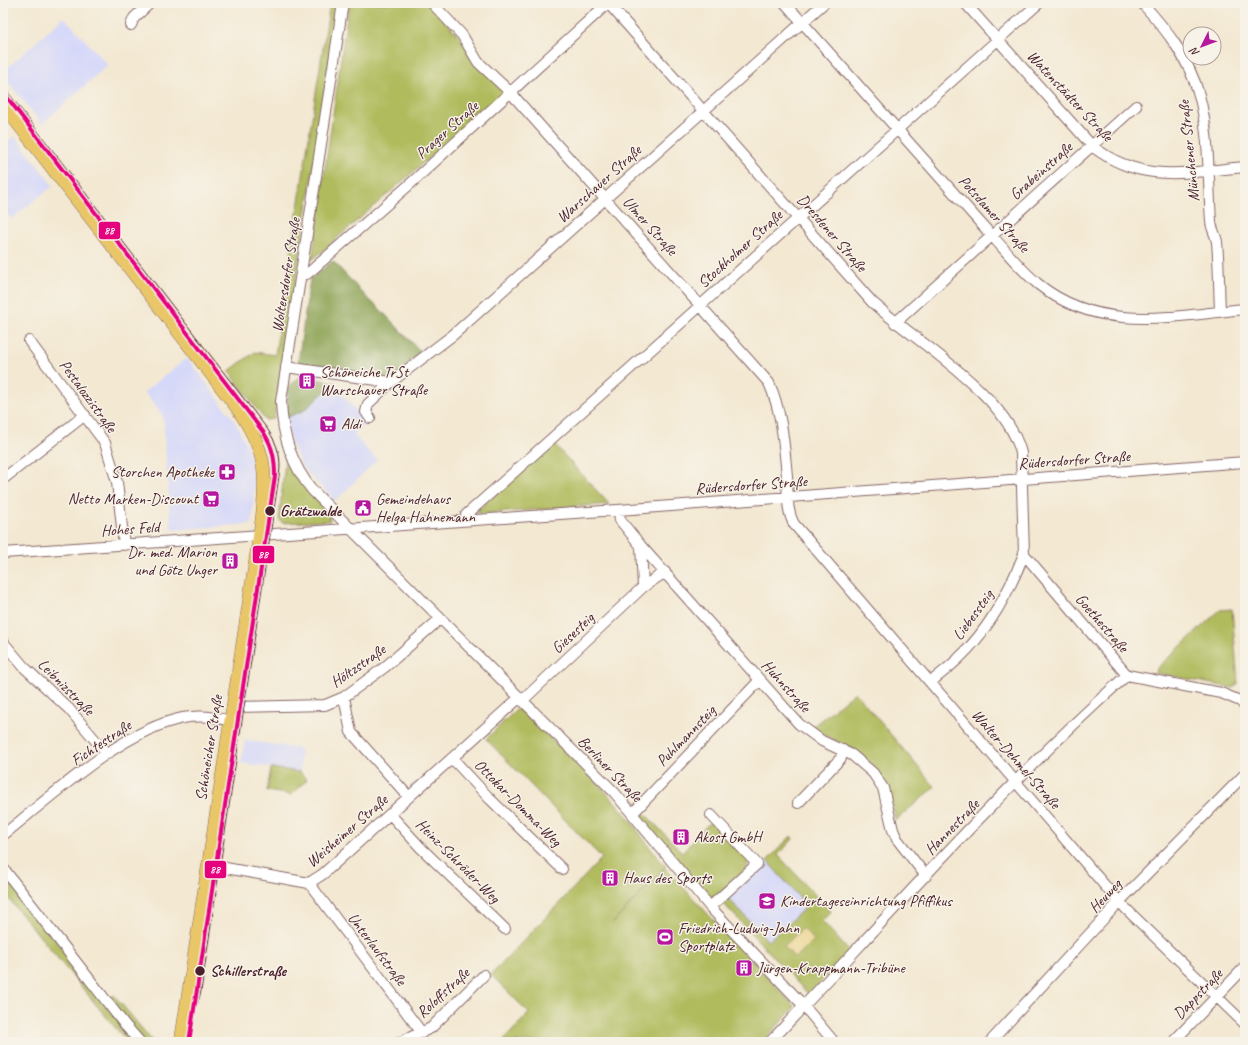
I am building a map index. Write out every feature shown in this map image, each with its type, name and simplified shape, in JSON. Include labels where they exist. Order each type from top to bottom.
[{"type":"main road","name":"Schöneicher Straße","points":[[3,104],[236,406],[253,433],[263,458],[265,486],[260,535],[181,1042]]},
{"type":"street","points":[[132,25],[134,18],[150,3]]},
{"type":"street","name":"Woltersdorfer Straße","points":[[343,3],[281,401],[282,420],[292,455],[303,480],[351,529]]},
{"type":"street","name":"Ulmer Straße","points":[[432,3],[462,35],[478,62],[510,92],[769,383],[775,396],[783,430],[788,497]]},
{"type":"street","name":"Prager Straße","points":[[301,273],[307,274],[409,185],[608,3]]},
{"type":"street","name":"Dresdener Straße","points":[[608,3],[872,302],[895,323],[972,383],[998,410],[1018,441],[1021,453],[1023,479]]},
{"type":"street","name":"Potsdamer Straße","points":[[785,3],[992,236],[1038,284],[1056,296],[1082,309],[1104,315],[1136,318],[1245,309]]},
{"type":"street","name":"Warschauer Straße","points":[[370,418],[366,412],[368,404],[391,382],[453,335],[824,3]]},
{"type":"street","name":"Watenstädter Straße","points":[[965,3],[1092,146],[1118,163],[1149,172],[1163,174],[1245,167]]},
{"type":"street","name":"Stockholmer Straße","points":[[466,520],[466,515],[1039,3]]},
{"type":"street","name":"Münchener Straße","points":[[1142,3],[1166,30],[1177,46],[1194,82],[1204,121],[1211,224],[1216,240],[1220,311]]},
{"type":"street","name":"Grabeinstraße","points":[[895,323],[1073,161],[1136,106]]},
{"type":"street","name":"Pestalozzistraße","points":[[29,341],[105,443],[117,482],[124,545]]},
{"type":"street","points":[[286,367],[391,382]]},
{"type":"street","points":[[3,479],[85,416]]},
{"type":"street","name":"Rüdersdorfer Straße","points":[[260,535],[619,510],[1245,462]]},
{"type":"street","points":[[1023,479],[1024,554]]},
{"type":"street","name":"Walter-Dehmel-Straße","points":[[788,497],[791,518],[794,524],[1119,902],[1245,1024]]},
{"type":"street","name":"Huhnstraße","points":[[619,510],[620,520],[641,546],[806,730],[822,741],[844,750],[864,764],[878,780],[883,788],[888,802],[893,830],[897,839],[926,876]]},
{"type":"street","name":"Berliner Straße","points":[[351,529],[633,813],[710,907],[804,1006],[834,1042]]},
{"type":"street","name":"Hohes Feld","points":[[3,553],[260,535]]},
{"type":"street","points":[[641,546],[643,587]]},
{"type":"street","name":"Goethestraße","points":[[1024,554],[1127,675],[1221,693],[1240,701],[1245,706]]},
{"type":"street","name":"Liebessteig","points":[[931,682],[959,658],[985,627],[1006,595],[1024,554]]},
{"type":"street","name":"Giesesteig","points":[[521,699],[643,587],[665,572]]},
{"type":"street","name":"Höltzstraße","points":[[233,707],[325,704],[344,697],[385,667],[440,619]]},
{"type":"street","name":"Leibnizstraße","points":[[3,642],[24,667],[70,709],[107,754]]},
{"type":"street","name":"Hannestraße","points":[[770,1042],[1016,781],[1074,723],[1127,675]]},
{"type":"street","name":"Puhlmannsteig","points":[[633,813],[760,680]]},
{"type":"street","name":"Weisheimer Straße","points":[[344,697],[351,732],[409,797]]},
{"type":"street","name":"Weisheimer Straße","points":[[208,865],[309,883],[323,874],[452,758],[521,699]]},
{"type":"street","name":"Fichtestraße","points":[[3,835],[107,754],[146,731],[167,722],[201,716],[231,721]]},
{"type":"street","points":[[798,803],[841,758],[844,750]]},
{"type":"street","name":"Ottokar-Domma-Weg","points":[[452,758],[490,800],[562,869]]},
{"type":"street","name":"Heuweg","points":[[990,1042],[1119,902],[1245,774]]},
{"type":"street","name":"Heinz-Schröder-Weg","points":[[390,814],[421,848],[505,929]]},
{"type":"street","points":[[710,907],[757,864],[711,815]]},
{"type":"street","points":[[3,868],[125,1025],[140,1042]]},
{"type":"street","name":"Unterlaufstraße","points":[[309,883],[422,1032]]},
{"type":"street","name":"Dappstraße","points":[[1173,1042],[1245,967]]},
{"type":"street","name":"Roloffstraße","points":[[400,1042],[439,1022],[484,975]]},
{"type":"shaded area","points":[[64,17],[108,65],[42,124],[3,76],[3,72]]},
{"type":"shaded area","points":[[15,136],[53,186],[11,219],[3,209],[3,145]]},
{"type":"shaded area","points":[[187,358],[234,420],[250,451],[255,478],[252,524],[171,530],[163,416],[144,392]]},
{"type":"shaded area","points":[[333,385],[367,422],[353,434],[377,460],[335,501],[302,467],[291,443],[286,418],[305,410]]},
{"type":"shaded area","points":[[245,740],[300,749],[300,772],[241,763]]},
{"type":"shaded area","name":"Kindertageseinrichtung Pfiffikus","points":[[767,861],[808,906],[768,941],[727,897]]},
{"type":"green space","points":[[330,3],[339,3],[274,419],[265,420],[229,371],[255,352],[275,355]]},
{"type":"green space","points":[[349,3],[430,3],[506,91],[312,260]]},
{"type":"green space","points":[[333,261],[369,300],[377,306],[421,352],[395,376],[387,378],[302,365],[298,362],[310,279]]},
{"type":"green space","points":[[300,377],[335,382],[305,410],[286,418],[289,385]]},
{"type":"green space","points":[[553,443],[609,504],[480,514],[476,512]]},
{"type":"green space","points":[[286,451],[329,511],[330,521],[282,523],[279,519]]},
{"type":"green space","points":[[1232,609],[1238,684],[1233,688],[1155,673],[1156,669],[1220,610]]},
{"type":"green space","points":[[855,692],[935,787],[896,820],[890,797],[882,778],[869,762],[849,747],[811,728]]},
{"type":"green space","points":[[518,708],[584,769],[609,795],[627,816],[654,853],[666,866],[612,924],[665,868],[795,1007],[762,1042],[502,1042],[529,1013],[491,975],[602,858],[486,739]]},
{"type":"green space","points":[[271,768],[300,772],[307,780],[291,795],[267,791]]},
{"type":"green space","points":[[644,813],[682,852],[712,820],[749,860],[746,870],[718,896],[706,897],[641,819]]},
{"type":"green space","points":[[791,836],[793,839],[778,855],[831,912],[822,921],[849,951],[809,995],[723,903],[727,897],[768,941],[807,906],[767,861]]},
{"type":"green space","points":[[3,872],[135,1042],[127,1042],[3,892]]},
{"type":"green space","points":[[114,995],[153,1042],[144,1042],[110,999]]},
{"type":"sand","points":[[803,928],[814,940],[795,958],[784,946]]},
{"type":"tram line","points":[[3,86],[268,430],[278,452],[280,470],[201,991],[190,1034]]},
{"type":"transit line","name":"88","points":[[3,92],[264,433],[270,443],[275,464],[275,476],[189,1042]]},
{"type":"place","name":"Schöneiche TrSt Warschauer Straße","points":[[307,381]]},
{"type":"place","name":"Aldi","points":[[328,424]]},
{"type":"place","name":"Storchen Apotheke","points":[[227,472]]},
{"type":"place","name":"Netto Marken-Discount","points":[[211,499]]},
{"type":"place","name":"Gemeindehaus Helga Hahnemann","points":[[363,508]]},
{"type":"place","name":"Grätzwalde","points":[[270,511]]},
{"type":"place","name":"Dr. med. Marion und Götz Unger","points":[[230,561]]},
{"type":"place","name":"Akost GmbH","points":[[681,837]]},
{"type":"place","name":"Haus des Sports","points":[[610,878]]},
{"type":"place","name":"Kindertageseinrichtung Pfiffikus","points":[[767,901]]},
{"type":"place","name":"Friedrich-Ludwig-Jahn Sportplatz","points":[[665,937]]},
{"type":"place","name":"Jürgen-Krappmann-Tribüne","points":[[744,968]]},
{"type":"place","name":"Schillerstraße","points":[[200,971]]}]
